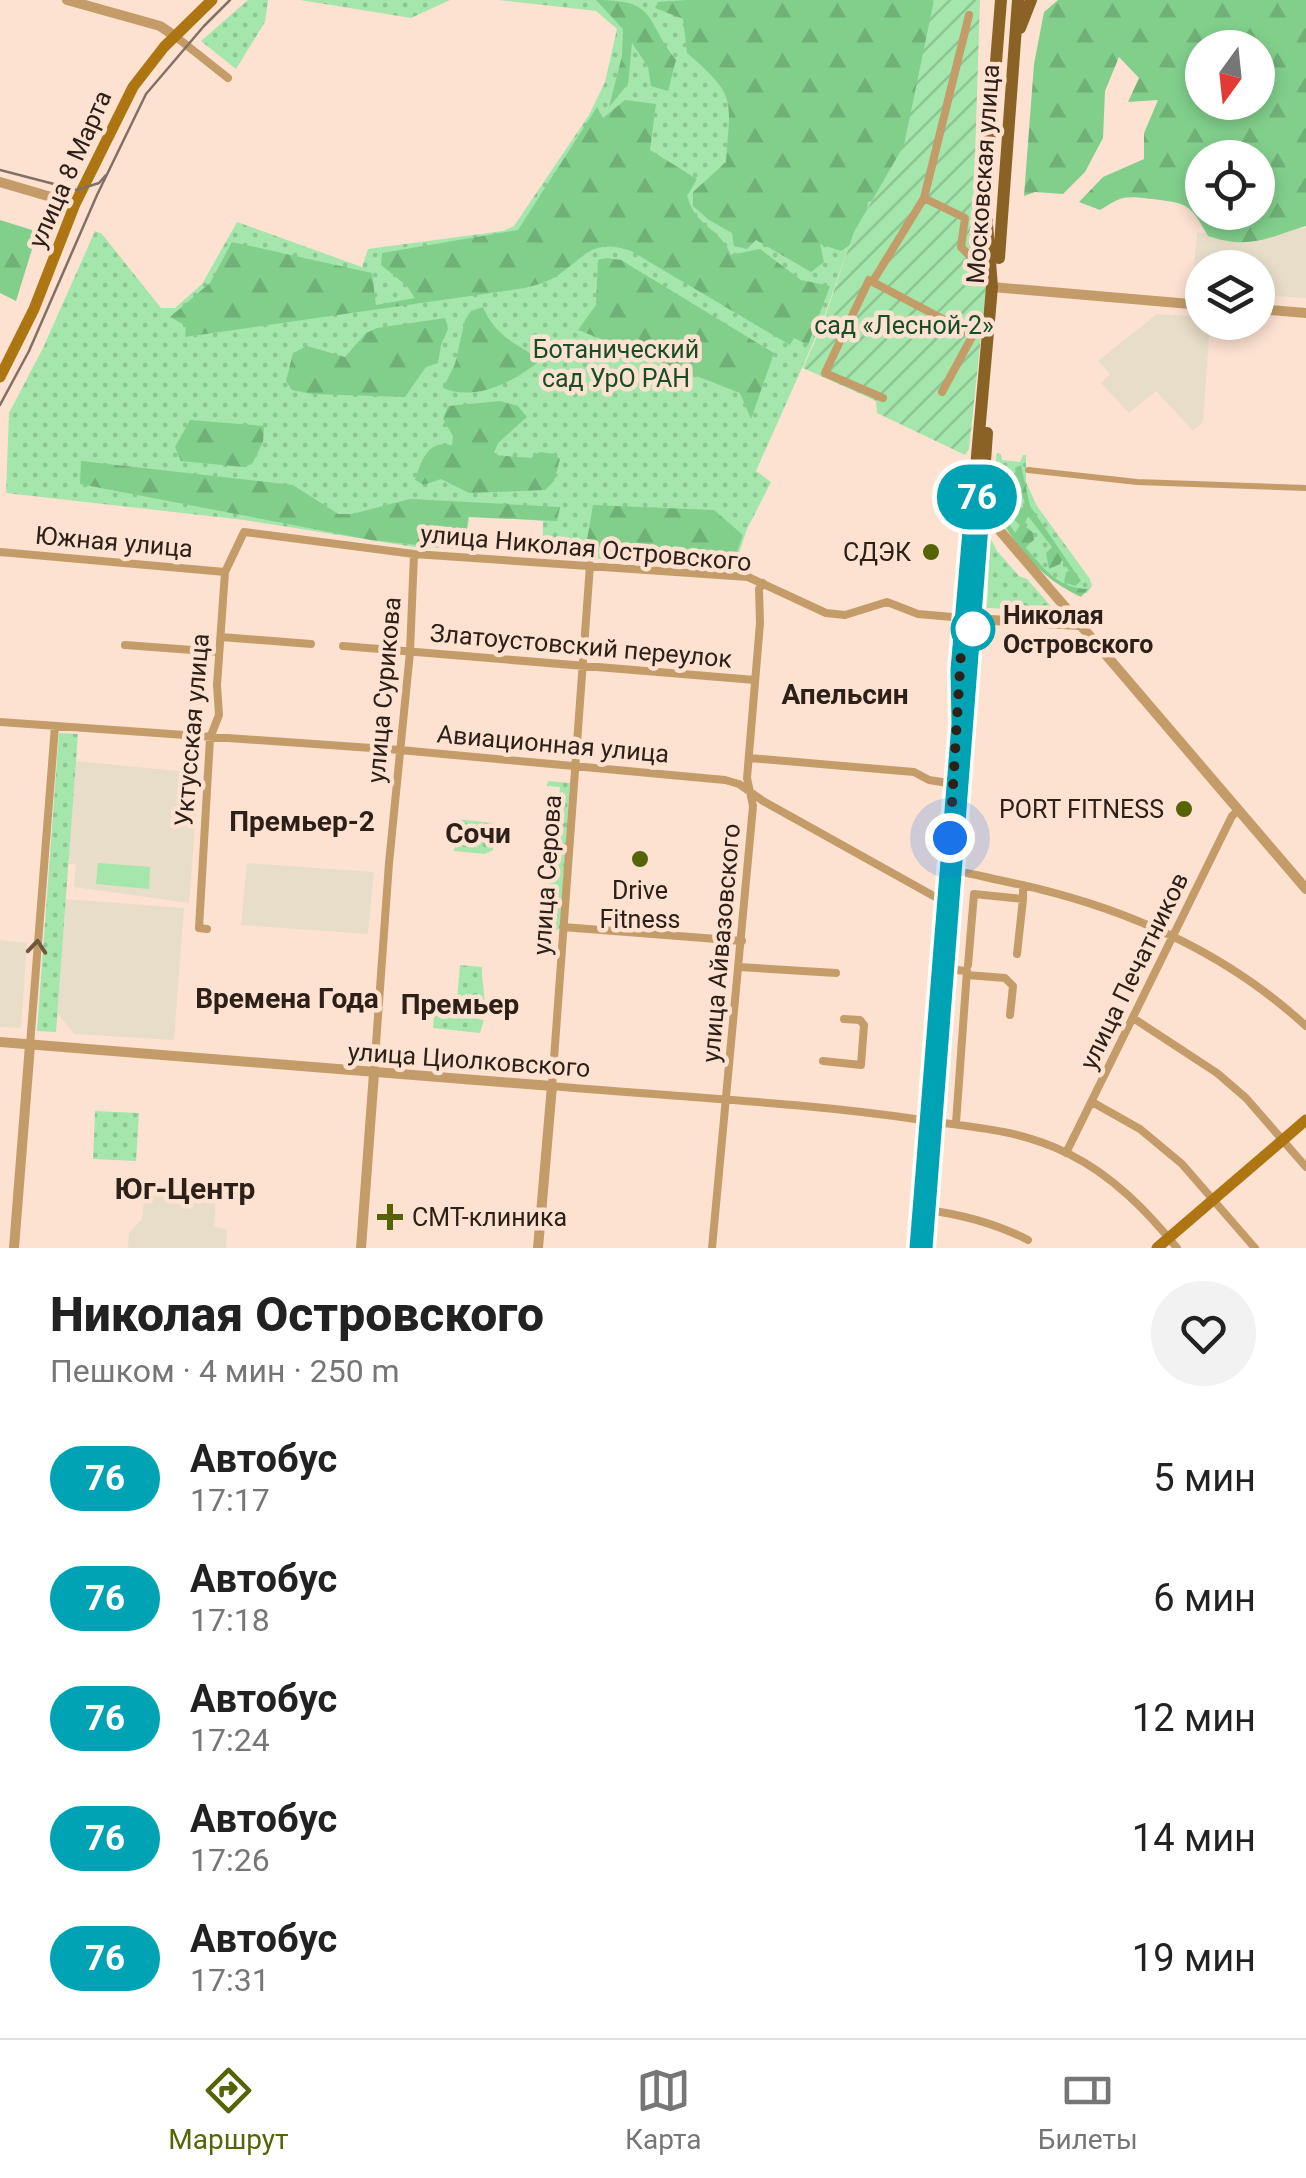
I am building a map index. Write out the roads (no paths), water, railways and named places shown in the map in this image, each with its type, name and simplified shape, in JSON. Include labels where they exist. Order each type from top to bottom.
[{"type":"main road","name":"улица 8 Марта","points":[[0,378],[34,309],[76,204],[133,87],[175,36],[212,0]]},
{"type":"main road","name":"Московская улица","points":[[994,283],[985,199],[1002,0]]},
{"type":"main road","name":"Московская улица","points":[[951,870],[954,784],[1018,0]]},
{"type":"main road","points":[[1014,45],[1031,0]]},
{"type":"main road","name":"Московская улица","points":[[921,1248],[968,619]]},
{"type":"main road","name":"Московская улица","points":[[921,1248],[928,1210],[949,897]]},
{"type":"main road","points":[[1158,1248],[1173,1243],[1214,1200],[1306,1120]]},
{"type":"street","points":[[67,0],[160,26],[228,78]]},
{"type":"street","points":[[873,282],[924,198],[969,15]]},
{"type":"street","points":[[0,182],[76,204]]},
{"type":"street","points":[[924,198],[965,218],[961,247],[994,283],[1185,302]]},
{"type":"street","points":[[883,398],[824,373],[869,280],[973,335],[942,392]]},
{"type":"street","points":[[1275,310],[1306,313]]},
{"type":"street","points":[[1028,470],[1138,482],[1306,488]]},
{"type":"street","points":[[978,498],[990,519],[1306,888]]},
{"type":"street","name":"улица Николая Островского","points":[[244,532],[414,554],[748,577],[826,612],[845,615],[886,602],[918,614],[968,619]]},
{"type":"street","name":"Уктусская улица","points":[[207,929],[199,928],[210,738],[219,714],[225,572],[244,532]]},
{"type":"street","name":"Южная улица","points":[[0,552],[225,572]]},
{"type":"street","name":"улица Сурикова","points":[[361,1248],[410,652],[414,554]]},
{"type":"street","name":"улица Серова","points":[[538,1248],[590,565]]},
{"type":"street","name":"улица Айвазовского","points":[[712,1248],[753,806],[748,790],[749,758],[759,589],[763,583]]},
{"type":"street","points":[[968,619],[1080,625]]},
{"type":"street","points":[[221,637],[311,644]]},
{"type":"street","points":[[125,645],[219,652]]},
{"type":"street","name":"Златоустовский переулок","points":[[343,646],[755,680]]},
{"type":"street","name":"Авиационная улица","points":[[0,722],[400,750],[713,778],[734,782],[763,802],[924,890],[940,898],[949,897]]},
{"type":"street","points":[[14,1248],[55,726]]},
{"type":"street","points":[[749,758],[914,772],[930,780],[954,784]]},
{"type":"street","name":"улица Печатников","points":[[1066,1152],[1232,816],[1240,810]]},
{"type":"street","points":[[951,870],[1099,904],[1174,935],[1253,984],[1306,1026]]},
{"type":"street","points":[[1017,954],[1023,885]]},
{"type":"street","points":[[968,965],[974,894],[1023,899]]},
{"type":"street","points":[[563,927],[742,941]]},
{"type":"street","points":[[739,968],[836,973]]},
{"type":"street","points":[[946,969],[967,970],[956,1123]]},
{"type":"street","points":[[967,975],[1005,978],[1012,986],[1010,1014]]},
{"type":"street","points":[[1133,1018],[1218,1073],[1306,1167]]},
{"type":"street","points":[[823,1062],[861,1064],[864,1024],[844,1019]]},
{"type":"street","name":"улица Циолковского","points":[[0,1042],[552,1086],[996,1128],[1066,1152],[1095,1170],[1139,1204],[1173,1243]]},
{"type":"street","points":[[850,1075],[852,1064]]},
{"type":"street","points":[[1092,1102],[1140,1129],[1182,1164],[1255,1248]]},
{"type":"street","points":[[928,1210],[1002,1226],[1028,1240]]},
{"type":"tram line","points":[[0,405],[29,351],[146,94],[230,0]]},
{"type":"tram line","points":[[0,170],[77,190],[99,183],[106,175]]},
{"type":"place","name":"СДЭК","points":[[931,552]]},
{"type":"place","name":"Николая Островского","points":[[973,629]]},
{"type":"place","name":"PORT FITNESS","points":[[1184,809]]},
{"type":"place","name":"Drive Fitness","points":[[640,859]]},
{"type":"place","name":"СМТ-клиника","points":[[390,1217]]},
{"type":"district","name":"Апельсин","points":[[845,694]]},
{"type":"district","name":"Премьер-2","points":[[302,821]]},
{"type":"district","name":"Сочи","points":[[478,833]]},
{"type":"district","name":"Времена Года","points":[[287,998]]},
{"type":"district","name":"Премьер","points":[[460,1004]]},
{"type":"district","name":"Юг-Центр","points":[[185,1188]]},
{"type":"park label","name":"сад «Лесной-2»","points":[[904,325]]},
{"type":"park label","name":"Ботанический сад УрО РАН","points":[[616,364]]}]
